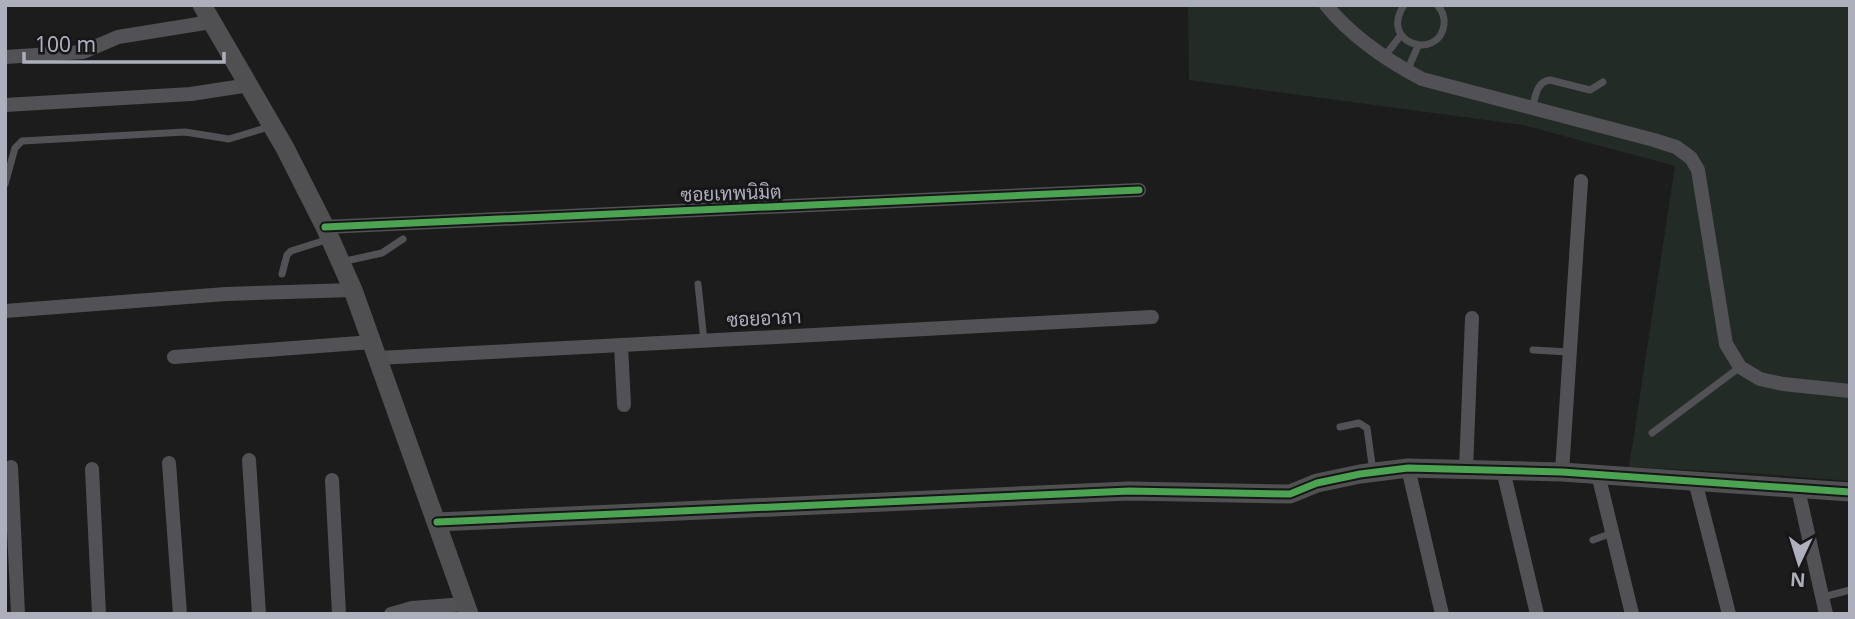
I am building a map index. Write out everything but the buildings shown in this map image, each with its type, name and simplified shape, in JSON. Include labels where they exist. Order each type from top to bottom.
[{"type":"street","points":[[1326,5],[1338,20],[1384,57],[1422,79],[1665,143],[1691,158],[1698,170],[1704,200],[1726,344],[1740,367],[1759,379],[1850,391]]},
{"type":"street","points":[[5,58],[83,52],[118,37],[207,14],[272,125],[353,290],[467,609],[412,608],[391,614]]},
{"type":"street","points":[[5,104],[191,94],[249,85]]},
{"type":"street","points":[[1562,472],[1581,181]]},
{"type":"street","name":"ซอยเทพนิมิต","points":[[327,233],[1139,190]]},
{"type":"street","points":[[5,311],[226,294],[353,290]]},
{"type":"street","name":"ซอยอาภา","points":[[174,357],[621,345],[1152,317]]},
{"type":"street","points":[[1466,469],[1472,318]]},
{"type":"street","points":[[621,345],[624,405]]},
{"type":"street","points":[[249,460],[259,614]]},
{"type":"street","points":[[169,463],[180,614]]},
{"type":"street","points":[[11,467],[18,614]]},
{"type":"street","points":[[92,468],[99,614]]},
{"type":"street","points":[[437,522],[1129,491],[1290,494],[1317,483],[1408,468],[1562,472],[1850,492]]},
{"type":"street","points":[[1408,468],[1442,614]]},
{"type":"street","points":[[1503,470],[1537,614]]},
{"type":"street","points":[[1598,474],[1632,614]]},
{"type":"street","points":[[332,480],[339,614]]},
{"type":"street","points":[[1695,481],[1729,614]]},
{"type":"street","points":[[1798,489],[1826,614]]},
{"type":"lane","points":[[1404,5],[1398,15],[1397,25],[1401,35],[1411,44],[1418,46],[1429,45],[1438,39],[1444,30],[1445,19],[1437,5]]},
{"type":"lane","points":[[1384,57],[1401,35]]},
{"type":"lane","points":[[1407,71],[1418,46]]},
{"type":"lane","points":[[1532,109],[1539,84],[1544,81],[1550,80],[1590,90],[1603,82]]},
{"type":"lane","points":[[5,184],[15,148],[22,141],[185,132],[229,139],[272,125]]},
{"type":"lane","points":[[282,274],[290,251],[327,233]]},
{"type":"lane","points":[[340,262],[382,253],[403,239]]},
{"type":"lane","points":[[698,284],[704,341]]},
{"type":"lane","points":[[1533,350],[1570,352]]},
{"type":"lane","points":[[1652,433],[1740,367]]},
{"type":"lane","points":[[1340,427],[1359,423],[1367,428],[1373,473]]},
{"type":"lane","points":[[1593,540],[1612,533]]},
{"type":"lane","points":[[1822,597],[1850,590]]},
{"type":"shaded area","points":[[1188,5],[1850,5],[1850,481],[1629,467],[1675,166],[1523,125],[1189,80]]},
{"type":"cycle path","points":[[325,227],[1139,190]]},
{"type":"cycle path","points":[[437,522],[1129,491],[1290,494],[1317,483],[1408,468],[1562,472],[1850,492]]}]
